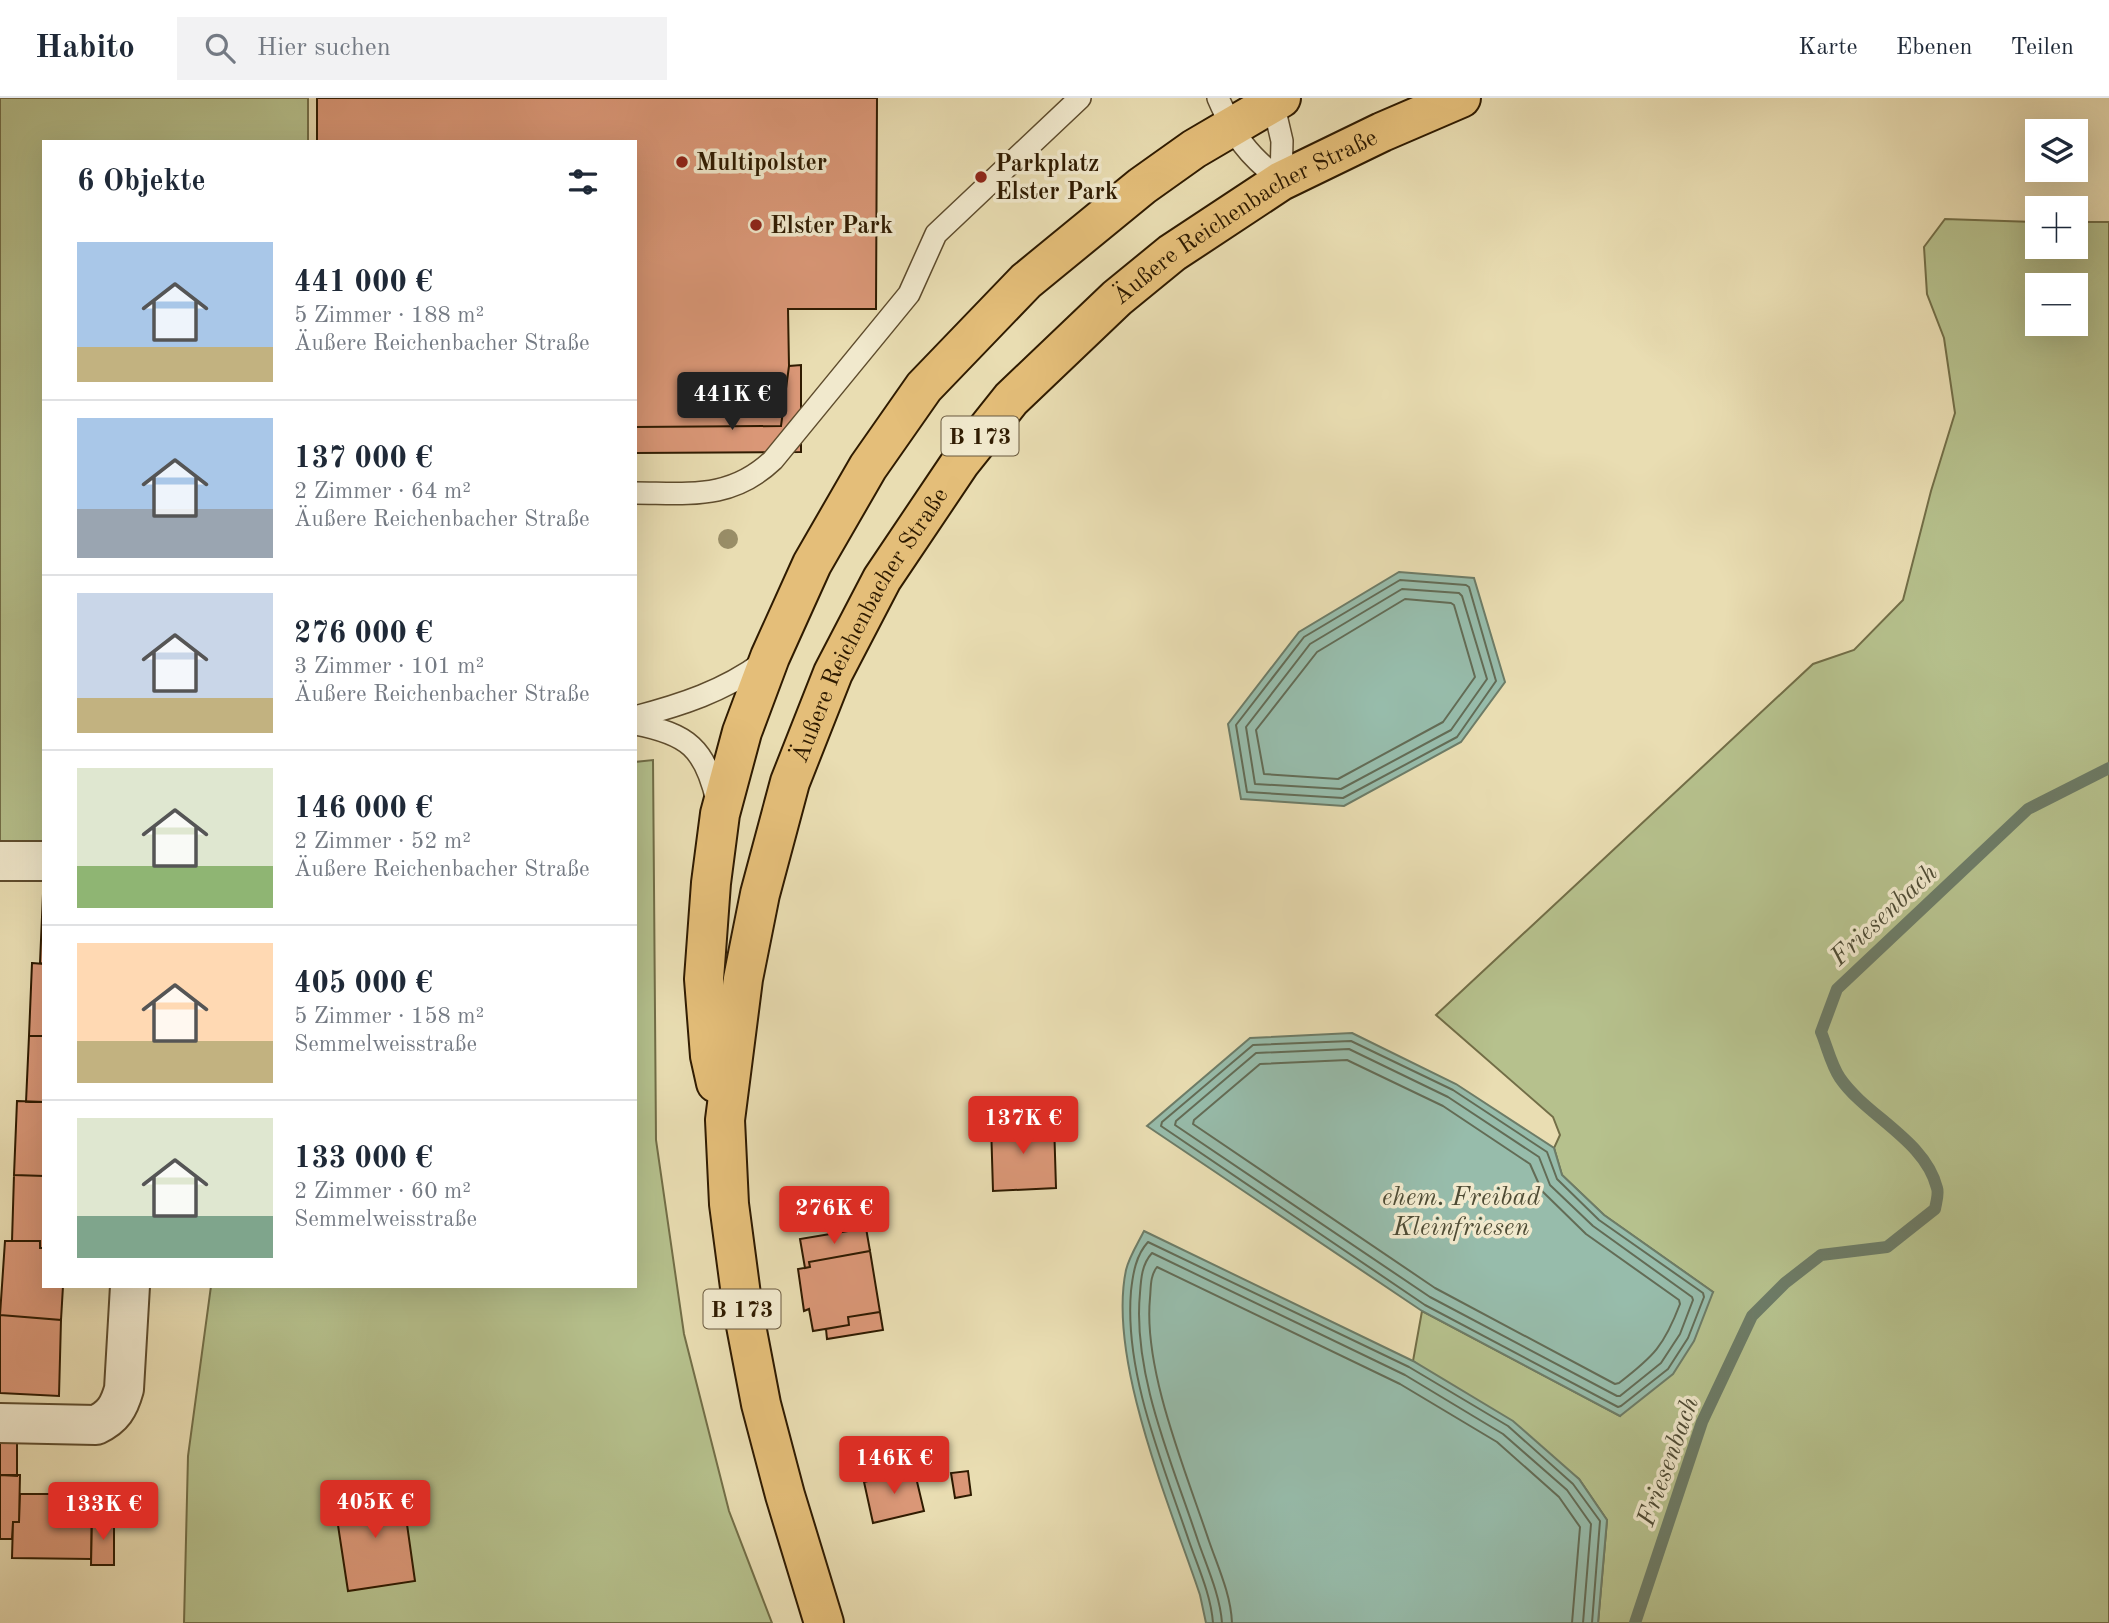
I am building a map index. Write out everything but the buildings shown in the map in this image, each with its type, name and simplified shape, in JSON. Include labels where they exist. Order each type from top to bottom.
[{"type":"main road","name":"Äußere Reichenbacher Straße","points":[[824,1623],[761,1404],[748,1337],[729,1204],[725,1120],[733,1042],[760,894],[790,782],[833,673],[882,579],[960,463],[1010,399],[1117,298],[1172,253],[1281,181],[1382,132],[1461,98]]},
{"type":"main road","name":"Äußere Reichenbacher Straße","points":[[725,1120],[709,1056],[704,979],[711,883],[720,814],[742,732],[770,657],[812,564],[867,467],[924,387],[1026,281],[1142,186],[1194,149],[1224,112],[1275,99]]},
{"type":"street","points":[[0,860],[42,861]]},
{"type":"street","points":[[0,1423],[96,1425],[110,1419],[120,1403],[124,1389],[130,1288]]},
{"type":"lane","points":[[637,493],[700,493],[733,487],[758,474],[773,460],[909,294],[936,234],[1080,98]]},
{"type":"lane","points":[[1275,99],[1282,141],[1281,181]]},
{"type":"lane","points":[[1224,112],[1252,158],[1281,181]]},
{"type":"lane","points":[[637,716],[717,691],[741,679],[770,657]]},
{"type":"lane","points":[[637,724],[665,730],[689,743],[702,758],[712,777],[720,814]]},
{"type":"green space","points":[[0,98],[308,98],[308,140],[42,140],[42,843],[0,848]]},
{"type":"green space","points":[[1945,219],[2025,222],[2025,259],[2088,259],[2088,222],[2109,222],[2109,1623],[1598,1623],[1607,1520],[1579,1479],[1413,1361],[1422,1311],[1620,1416],[1713,1292],[1604,1215],[1562,1175],[1554,1148],[1560,1135],[1553,1117],[1436,1015],[1813,664],[1854,650],[1903,600],[1931,491],[1955,413],[1944,338],[1927,294],[1924,247]]},
{"type":"green space","points":[[653,760],[656,1140],[684,1334],[729,1511],[772,1623],[184,1623],[188,1456],[211,1288],[637,1288],[637,762]]},
{"type":"water","points":[[1399,572],[1474,578],[1505,682],[1461,742],[1344,806],[1241,799],[1228,724],[1299,632]]},
{"type":"water","name":"ehem. Freibad Kleinfriesen","points":[[1352,1033],[1456,1084],[1554,1148],[1562,1175],[1604,1215],[1713,1292],[1694,1341],[1673,1374],[1620,1416],[1422,1311],[1147,1126],[1250,1038]]},
{"type":"water","points":[[1144,1231],[1413,1361],[1513,1421],[1579,1479],[1607,1520],[1598,1623],[1206,1623],[1200,1595],[1145,1434],[1125,1347],[1123,1306],[1126,1270]]},
{"type":"waterway","name":"Friesenbach","points":[[1635,1623],[1702,1422],[1752,1316],[1785,1283],[1821,1255],[1887,1247],[1935,1209],[1937,1188],[1920,1156],[1908,1142],[1851,1092],[1834,1067],[1821,1032],[1837,989],[2028,809],[2109,768]]},
{"type":"place","name":"Multipolster","points":[[682,162]]},
{"type":"place","name":"Parkplatz Elster Park","points":[[981,177]]},
{"type":"place","name":"Elster Park","points":[[756,225]]}]
